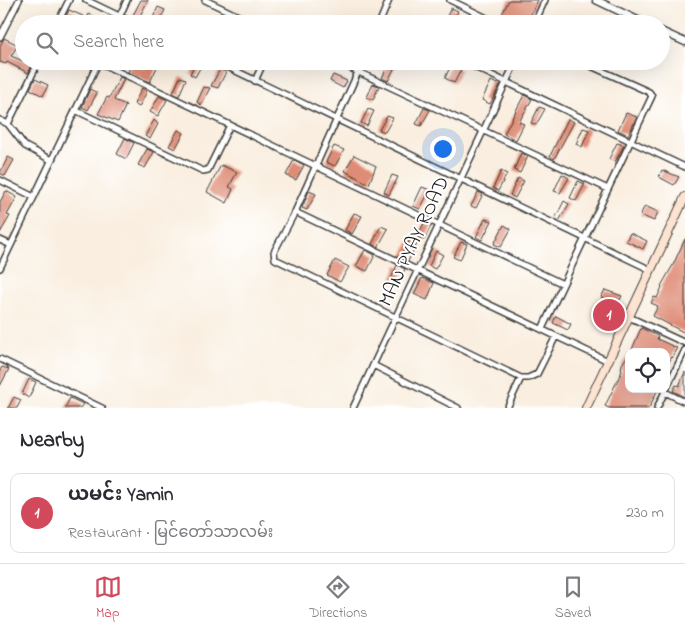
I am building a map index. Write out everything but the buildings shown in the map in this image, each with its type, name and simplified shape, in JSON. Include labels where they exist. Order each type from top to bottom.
[{"type":"main road","points":[[586,408],[685,197]]},
{"type":"street","points":[[0,37],[19,0]]},
{"type":"street","points":[[62,15],[69,0]]},
{"type":"street","points":[[86,0],[118,15]]},
{"type":"street","points":[[120,15],[127,0]]},
{"type":"street","points":[[205,0],[236,15]]},
{"type":"street","points":[[384,15],[389,0]]},
{"type":"street","points":[[450,0],[481,15]]},
{"type":"street","points":[[538,15],[545,0]]},
{"type":"street","points":[[596,0],[627,15]]},
{"type":"street","points":[[670,35],[685,42]]},
{"type":"street","points":[[8,124],[34,70]]},
{"type":"street","points":[[0,268],[95,70]]},
{"type":"street","points":[[117,70],[563,284]]},
{"type":"street","points":[[232,70],[651,270]]},
{"type":"street","points":[[255,81],[260,70]]},
{"type":"street","points":[[354,70],[608,189]]},
{"type":"street","points":[[481,70],[685,167]]},
{"type":"street","name":"MAN PYAY ROAD","points":[[353,408],[512,70]]},
{"type":"street","points":[[542,329],[652,96],[649,92],[600,70]]},
{"type":"street","points":[[358,72],[295,212],[274,252],[275,260],[521,378],[528,378],[536,374],[556,336]]},
{"type":"street","points":[[75,110],[203,171],[208,170],[230,125]]},
{"type":"street","points":[[0,120],[8,124],[25,146],[51,160]]},
{"type":"street","points":[[0,180],[34,196]]},
{"type":"street","points":[[295,212],[608,361]]},
{"type":"street","points":[[0,240],[11,245]]},
{"type":"street","points":[[630,317],[685,343]]},
{"type":"street","points":[[670,382],[685,350]]},
{"type":"street","points":[[0,359],[102,408]]},
{"type":"street","points":[[373,365],[458,408]]},
{"type":"street","points":[[507,408],[521,378]]},
{"type":"street","points":[[658,408],[665,393]]},
{"type":"street","points":[[667,393],[685,402]]},
{"type":"place","name":"ယမင်း Yamin","points":[[609,315]]}]
